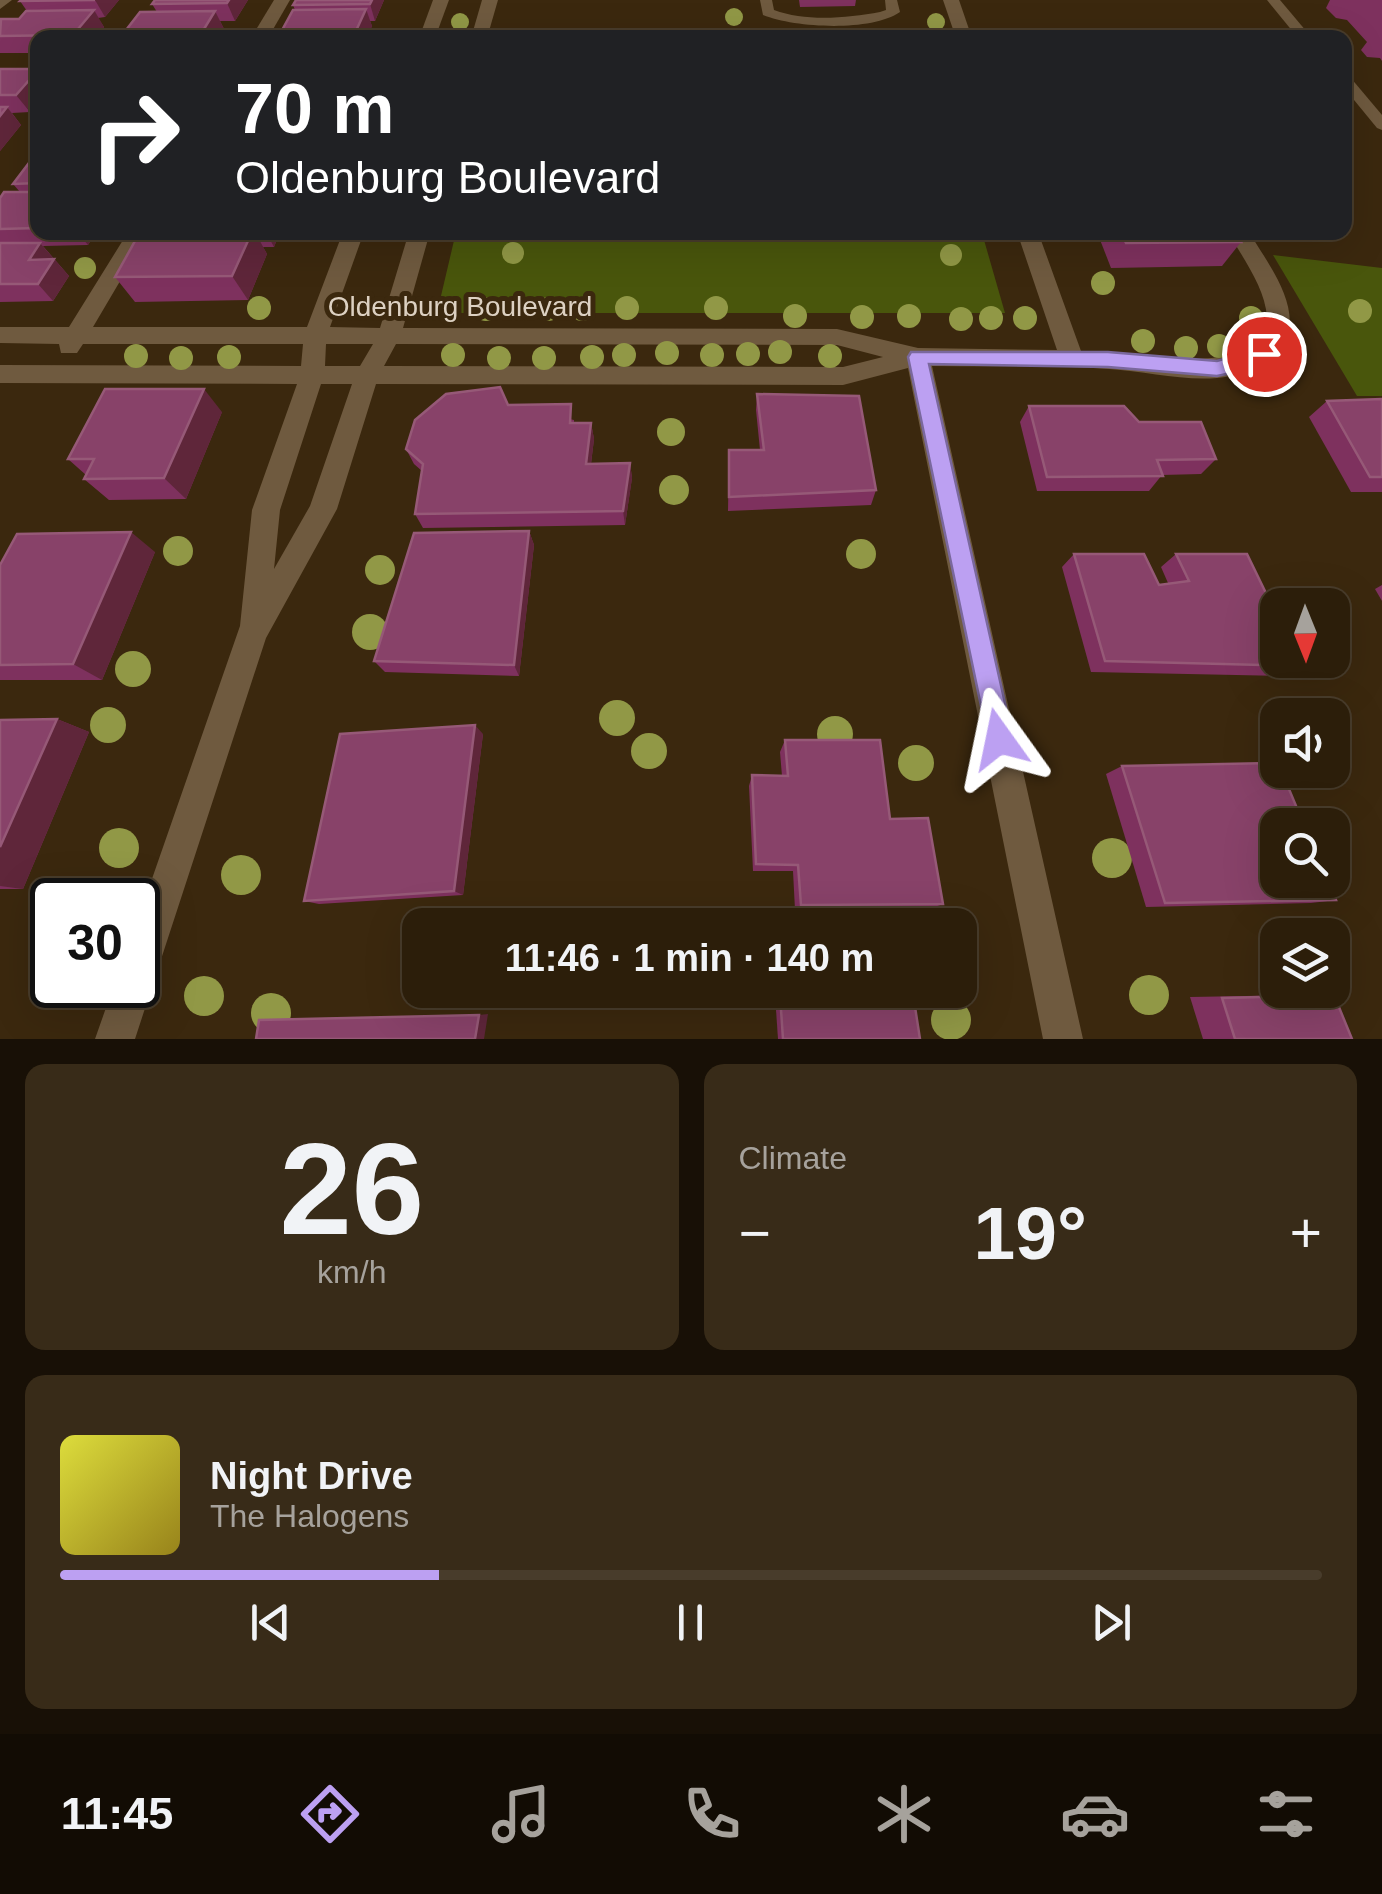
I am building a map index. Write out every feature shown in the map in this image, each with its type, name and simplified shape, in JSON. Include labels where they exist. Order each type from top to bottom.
[{"type":"street","points":[[264,30],[282,0]]},
{"type":"street","points":[[430,30],[441,0]]},
{"type":"street","points":[[481,30],[490,0]]},
{"type":"street","points":[[950,0],[961,30]]},
{"type":"street","points":[[53,374],[134,240]]},
{"type":"street","points":[[252,633],[266,510],[312,374],[315,336],[351,240]]},
{"type":"street","points":[[160,907],[252,633],[324,510],[366,375],[389,336],[418,240]]},
{"type":"street","points":[[1030,240],[1072,358]]},
{"type":"street","name":"Oldenburg Boulevard","points":[[0,335],[837,337],[918,357],[1072,358],[1217,369],[1243,364],[1264,354],[1276,340],[1282,323],[1278,304],[1242,240]]},
{"type":"street","points":[[918,357],[1063,1039]]},
{"type":"street","name":"Oldenburg Boulevard","points":[[0,374],[844,376],[918,357]]},
{"type":"street","points":[[115,1039],[125,1008]]},
{"type":"lane","points":[[766,0],[768,12],[774,17],[806,19],[878,18],[893,12],[890,0]]},
{"type":"lane","points":[[1272,0],[1299,30]]},
{"type":"lane","points":[[1352,89],[1382,125]]},
{"type":"green space","points":[[454,240],[984,240],[1005,313],[437,313]]},
{"type":"green space","points":[[1273,255],[1382,268],[1382,396],[1357,396]]},
{"type":"building","points":[[155,0],[229,0],[152,4]]},
{"type":"building","points":[[296,0],[372,0],[370,4],[293,5]]},
{"type":"building","points":[[366,9],[356,30],[282,30],[293,10]]},
{"type":"building","points":[[94,10],[77,30],[30,30],[30,36],[0,36],[1,19],[19,19],[26,11]]},
{"type":"building","points":[[215,11],[203,30],[126,30],[140,12]]},
{"type":"building","points":[[0,69],[30,69],[30,79],[16,95],[0,95]]},
{"type":"building","points":[[30,162],[30,183],[13,184]]},
{"type":"building","points":[[4,192],[30,192],[30,228],[0,229],[0,198]]},
{"type":"building","points":[[136,240],[248,240],[232,276],[115,277]]},
{"type":"building","points":[[1125,240],[1241,242],[1126,243]]},
{"type":"building","points":[[0,243],[40,243],[29,260],[54,259],[38,284],[0,284]]},
{"type":"building","points":[[500,387],[508,405],[571,404],[570,423],[591,423],[586,464],[630,463],[623,511],[415,514],[423,464],[406,449],[415,420],[446,394]]},
{"type":"building","points":[[105,389],[204,389],[164,478],[84,479],[94,459],[68,459]]},
{"type":"building","points":[[757,394],[859,396],[876,490],[729,497],[729,450],[764,450]]},
{"type":"building","points":[[1382,399],[1382,477],[1370,477],[1327,401]]},
{"type":"building","points":[[1029,406],[1124,406],[1139,422],[1201,422],[1216,459],[1157,460],[1163,476],[1047,477]]},
{"type":"building","points":[[529,531],[514,665],[374,661],[414,533]]},
{"type":"building","points":[[131,532],[73,664],[0,665],[0,565],[17,534]]},
{"type":"building","points":[[1074,554],[1144,554],[1159,585],[1189,581],[1176,554],[1247,554],[1263,588],[1260,588],[1260,665],[1105,661]]},
{"type":"building","points":[[57,719],[0,847],[0,720]]},
{"type":"building","points":[[475,725],[454,891],[304,901],[340,734]]},
{"type":"building","points":[[785,740],[880,740],[890,819],[928,818],[943,904],[801,905],[798,865],[756,864],[752,775],[788,776]]},
{"type":"building","points":[[1260,763],[1260,788],[1289,788],[1297,808],[1260,808],[1260,898],[1336,900],[1165,903],[1122,766]]},
{"type":"building","points":[[1260,997],[1260,1008],[1339,1008],[1352,1039],[1235,1039],[1222,998]]},
{"type":"building","points":[[781,1008],[915,1008],[920,1039],[783,1039]]},
{"type":"building","points":[[479,1015],[475,1039],[256,1039],[259,1020]]},
{"type":"route","points":[[999,739],[918,357],[1014,356],[1217,369],[1243,364],[1264,354]]}]
